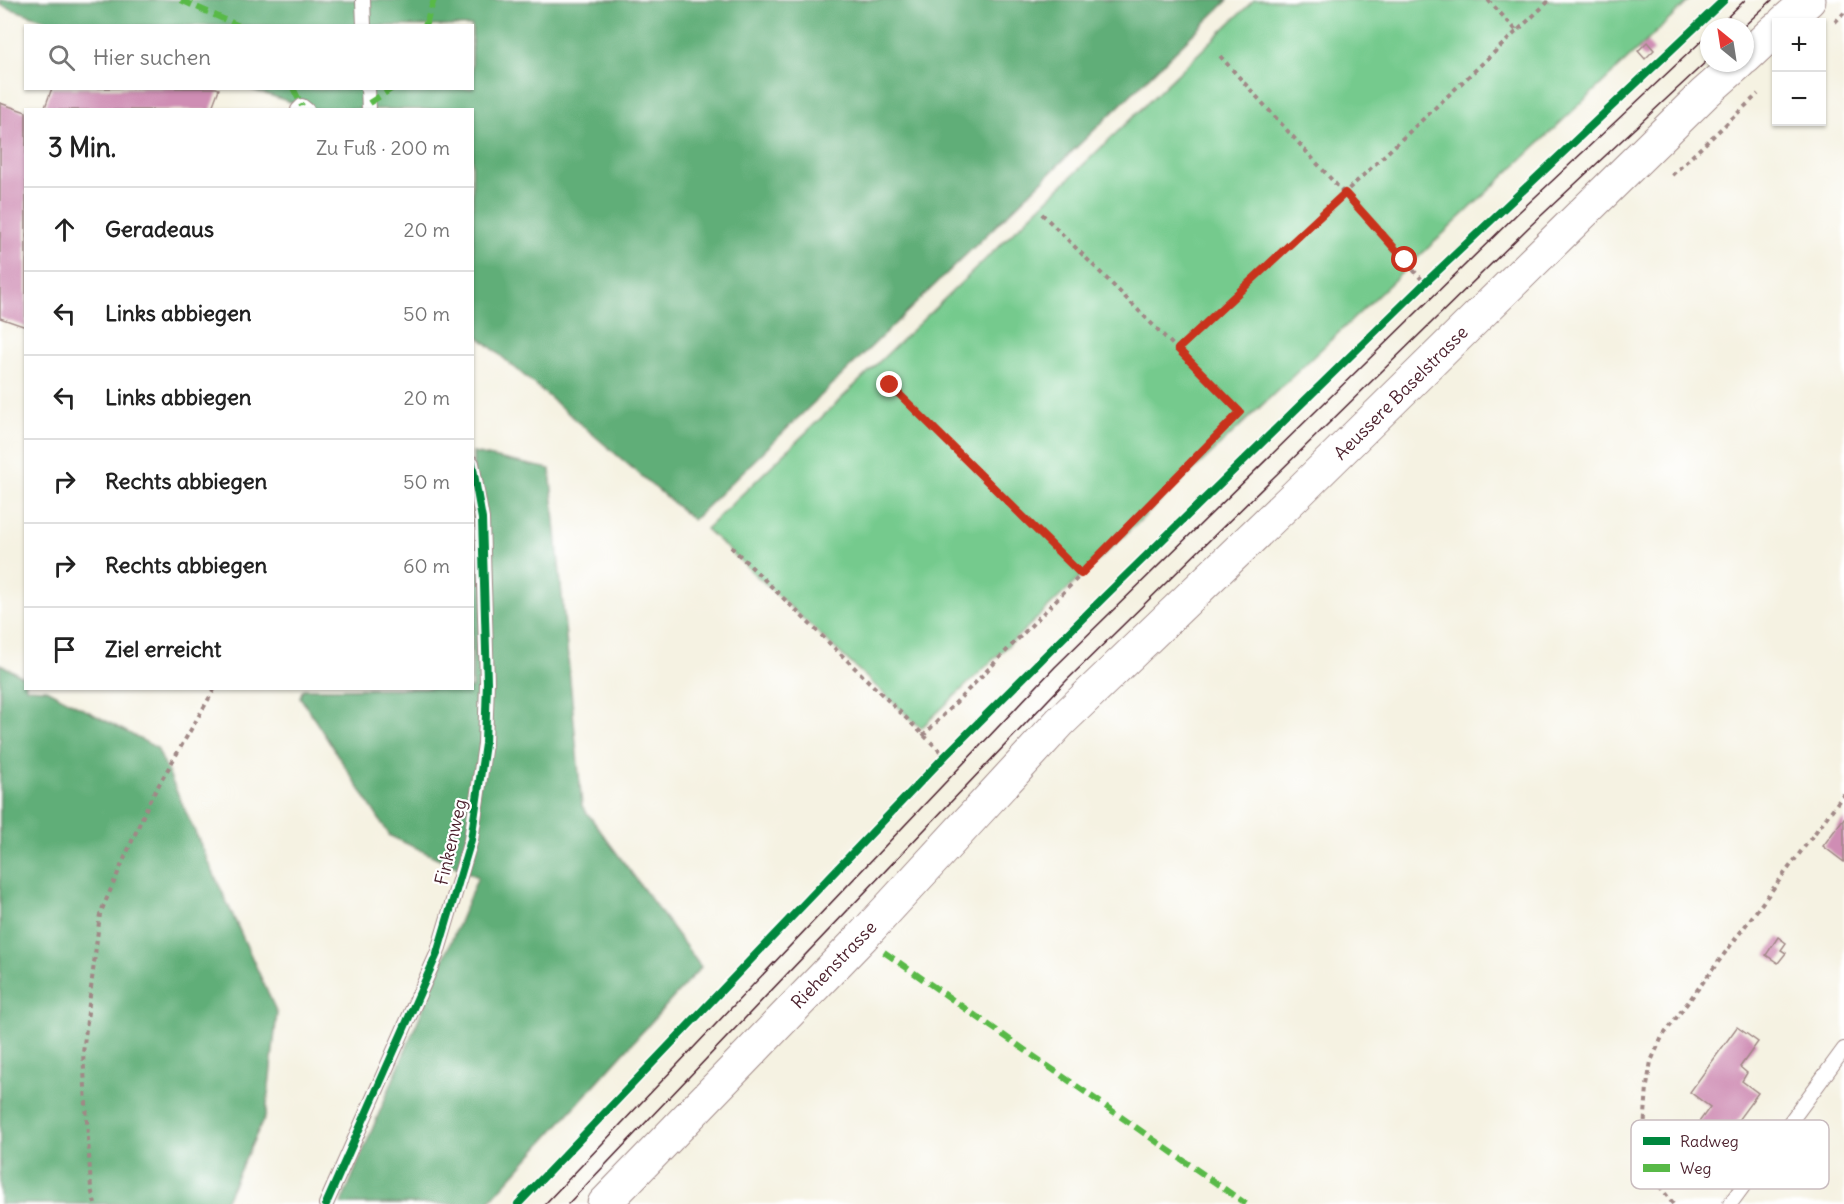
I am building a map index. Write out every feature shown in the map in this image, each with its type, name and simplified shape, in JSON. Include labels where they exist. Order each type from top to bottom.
[{"type":"main road","points":[[1789,18],[1809,0]]},
{"type":"main road","points":[[1754,50],[1772,33]]},
{"type":"main road","name":"Aeussere Baselstrasse","points":[[1060,722],[1305,487],[1729,72]]},
{"type":"main road","name":"Riehenstrasse","points":[[604,1204],[863,936],[1060,722]]},
{"type":"lane","points":[[363,0],[364,24]]},
{"type":"lane","points":[[368,90],[369,108]]},
{"type":"lane","name":"Finkenweg","points":[[326,1204],[437,954],[471,840],[485,744],[487,682],[483,519],[474,473]]},
{"type":"lane","points":[[1792,1120],[1844,1049]]},
{"type":"lane","points":[[1730,1204],[1741,1189]]},
{"type":"path","points":[[1488,0],[1517,31]]},
{"type":"path","points":[[1178,349],[1550,0]]},
{"type":"path","points":[[518,1204],[945,756],[1104,597],[1425,283],[1724,0]]},
{"type":"path","points":[[1220,56],[1425,283]]},
{"type":"path","points":[[1670,177],[1761,91]]},
{"type":"path","points":[[922,736],[1240,412],[1040,212]]},
{"type":"path","points":[[890,385],[1081,574]]},
{"type":"path","points":[[731,547],[945,756]]},
{"type":"path","points":[[95,1204],[91,1189],[83,1053],[100,914],[150,800],[214,690]]},
{"type":"path","points":[[1645,1120],[1647,1086],[1652,1061],[1662,1038],[1844,794]]},
{"type":"path","points":[[1662,1189],[1673,1204]]},
{"type":"green space","points":[[0,0],[1228,0],[693,520],[474,333],[474,108],[309,108],[253,90],[474,90],[474,24],[56,24],[0,5]]},
{"type":"green space","points":[[1254,0],[1690,0],[921,728],[706,529]]},
{"type":"green space","points":[[474,453],[550,469],[582,806],[701,967],[487,1204],[341,1204],[478,877],[390,836],[300,697],[303,690],[474,690]]},
{"type":"green space","points":[[0,664],[24,677],[24,690],[48,690],[157,748],[277,1013],[266,1114],[224,1204],[0,1204]]},
{"type":"building","points":[[1647,42],[1654,50],[1645,59],[1638,51]]},
{"type":"building","points":[[51,90],[219,90],[212,108],[45,108]]},
{"type":"building","points":[[0,103],[24,111],[24,326],[0,318]]},
{"type":"building","points":[[1844,818],[1844,862],[1823,846]]},
{"type":"building","points":[[1778,937],[1786,943],[1781,950],[1786,953],[1778,963],[1766,955]]},
{"type":"building","points":[[1737,1027],[1758,1042],[1740,1067],[1747,1073],[1742,1081],[1758,1093],[1738,1120],[1700,1120],[1710,1107],[1690,1092]]},
{"type":"tram line","points":[[1726,18],[1745,0]]},
{"type":"tram line","points":[[1753,18],[1772,0]]},
{"type":"tram line","points":[[545,1204],[1055,667],[1518,213],[1700,42]]},
{"type":"tram line","points":[[568,1204],[1067,680],[1530,226],[1700,67]]},
{"type":"marked path","points":[[181,0],[235,24]]},
{"type":"marked path","points":[[426,24],[434,0]]},
{"type":"marked path","points":[[294,90],[302,106]]},
{"type":"marked path","points":[[369,103],[390,90]]},
{"type":"marked path","points":[[884,952],[1246,1204]]},
{"type":"cycle path","points":[[518,1204],[945,756],[1104,597],[1425,283],[1724,0]]},
{"type":"cycle path","points":[[326,1204],[437,954],[471,840],[485,744],[487,682],[482,519],[474,474]]},
{"type":"route","points":[[890,385],[1081,574],[1240,412],[1178,349],[1345,193],[1405,260]]}]
